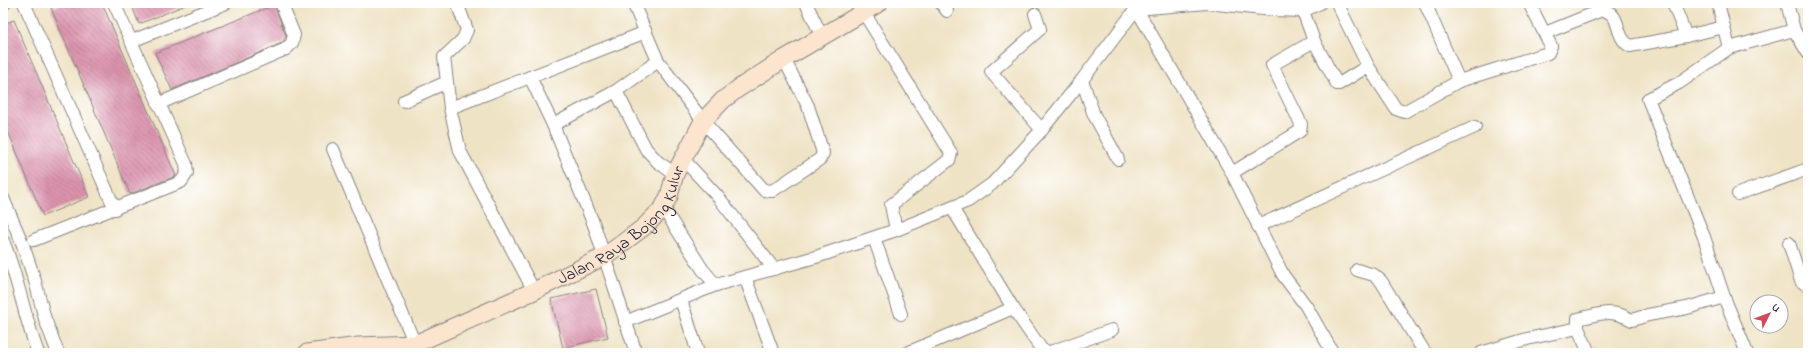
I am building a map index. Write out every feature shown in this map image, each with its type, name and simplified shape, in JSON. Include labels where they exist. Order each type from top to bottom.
[{"type":"main road","name":"Jalan Raya Bojong Kulur","points":[[307,353],[360,350],[415,344],[534,291],[605,256],[644,227],[663,208],[669,196],[675,174],[702,121],[723,100],[784,59],[879,3]]},
{"type":"street","points":[[24,3],[115,208]]},
{"type":"street","points":[[34,240],[181,182],[187,173],[186,164],[114,3]]},
{"type":"street","points":[[132,41],[226,3]]},
{"type":"street","points":[[158,104],[286,48],[292,43],[294,36],[281,3]]},
{"type":"street","points":[[457,3],[467,30],[464,39],[444,58],[450,108],[460,151],[534,291]]},
{"type":"street","points":[[632,3],[658,60],[702,121],[766,191],[772,191],[820,158],[823,153],[808,106],[784,59]]},
{"type":"street","points":[[806,3],[822,37]]},
{"type":"street","points":[[1135,6],[1207,3],[1272,10],[1303,11],[1320,3]]},
{"type":"street","points":[[1337,3],[1368,66],[1396,109],[1400,112],[1408,111],[1459,81],[1548,53],[1551,46],[1528,3]]},
{"type":"street","points":[[1425,3],[1459,81]]},
{"type":"street","points":[[1673,3],[1686,36]]},
{"type":"street","points":[[1718,3],[1729,48]]},
{"type":"street","points":[[1786,3],[1794,30],[1808,53]]},
{"type":"street","points":[[626,322],[716,285],[774,269],[874,238],[968,202],[992,184],[1042,130],[1082,80],[1135,6]]},
{"type":"street","points":[[1135,6],[1232,173],[1283,275],[1306,306],[1333,353]]},
{"type":"street","points":[[1545,33],[1602,10],[1609,11],[1614,14],[1622,39],[1630,46],[1686,36],[1724,27]]},
{"type":"street","points":[[1303,11],[1314,40],[1337,84],[1368,66]]},
{"type":"street","points":[[864,13],[951,153],[949,160],[891,205],[896,230]]},
{"type":"street","points":[[1035,14],[1040,29],[991,72],[1042,130]]},
{"type":"street","points":[[1747,353],[1724,297],[1704,236],[1648,99],[1679,83],[1729,48],[1794,30]]},
{"type":"street","points":[[450,108],[646,32]]},
{"type":"street","points":[[1232,173],[1300,131],[1302,124],[1272,64],[1314,40]]},
{"type":"street","points":[[553,125],[616,91],[658,60]]},
{"type":"street","points":[[530,77],[553,125],[588,207],[636,353]]},
{"type":"street","points":[[1082,80],[1097,120],[1118,160]]},
{"type":"street","points":[[404,101],[447,82]]},
{"type":"street","points":[[616,91],[646,149],[658,162],[675,174]]},
{"type":"street","points":[[1258,226],[1474,127]]},
{"type":"street","points":[[333,149],[415,344]]},
{"type":"street","points":[[683,159],[719,198],[774,269]]},
{"type":"street","points":[[1738,194],[1808,169]]},
{"type":"street","points":[[3,198],[23,245],[35,281],[45,319],[58,353]]},
{"type":"street","points":[[663,208],[703,270],[716,285]]},
{"type":"street","points":[[952,208],[1013,308],[1042,350],[1050,352],[1112,330]]},
{"type":"street","points":[[874,238],[901,314]]},
{"type":"street","points":[[1789,243],[1801,281],[1808,284]]},
{"type":"street","points":[[23,245],[5,246],[8,272],[38,353]]},
{"type":"street","points":[[1357,270],[1374,275],[1381,280],[1424,353]]},
{"type":"street","points":[[745,277],[773,353]]},
{"type":"street","points":[[1589,353],[1578,328],[1578,319],[1608,313],[1619,313],[1632,320],[1648,315],[1687,308],[1724,297]]},
{"type":"street","points":[[681,300],[698,353]]},
{"type":"street","points":[[906,353],[1013,308]]},
{"type":"street","points":[[1481,353],[1527,339],[1578,328]]},
{"type":"building","points":[[63,3],[102,3],[176,176],[130,194],[51,8]]},
{"type":"building","points":[[131,3],[190,3],[139,24]]},
{"type":"building","points":[[274,5],[286,36],[282,43],[172,90],[155,53]]},
{"type":"building","points":[[14,20],[89,197],[43,216],[3,119],[3,24]]},
{"type":"building","points":[[596,289],[608,337],[563,348],[551,299]]}]
